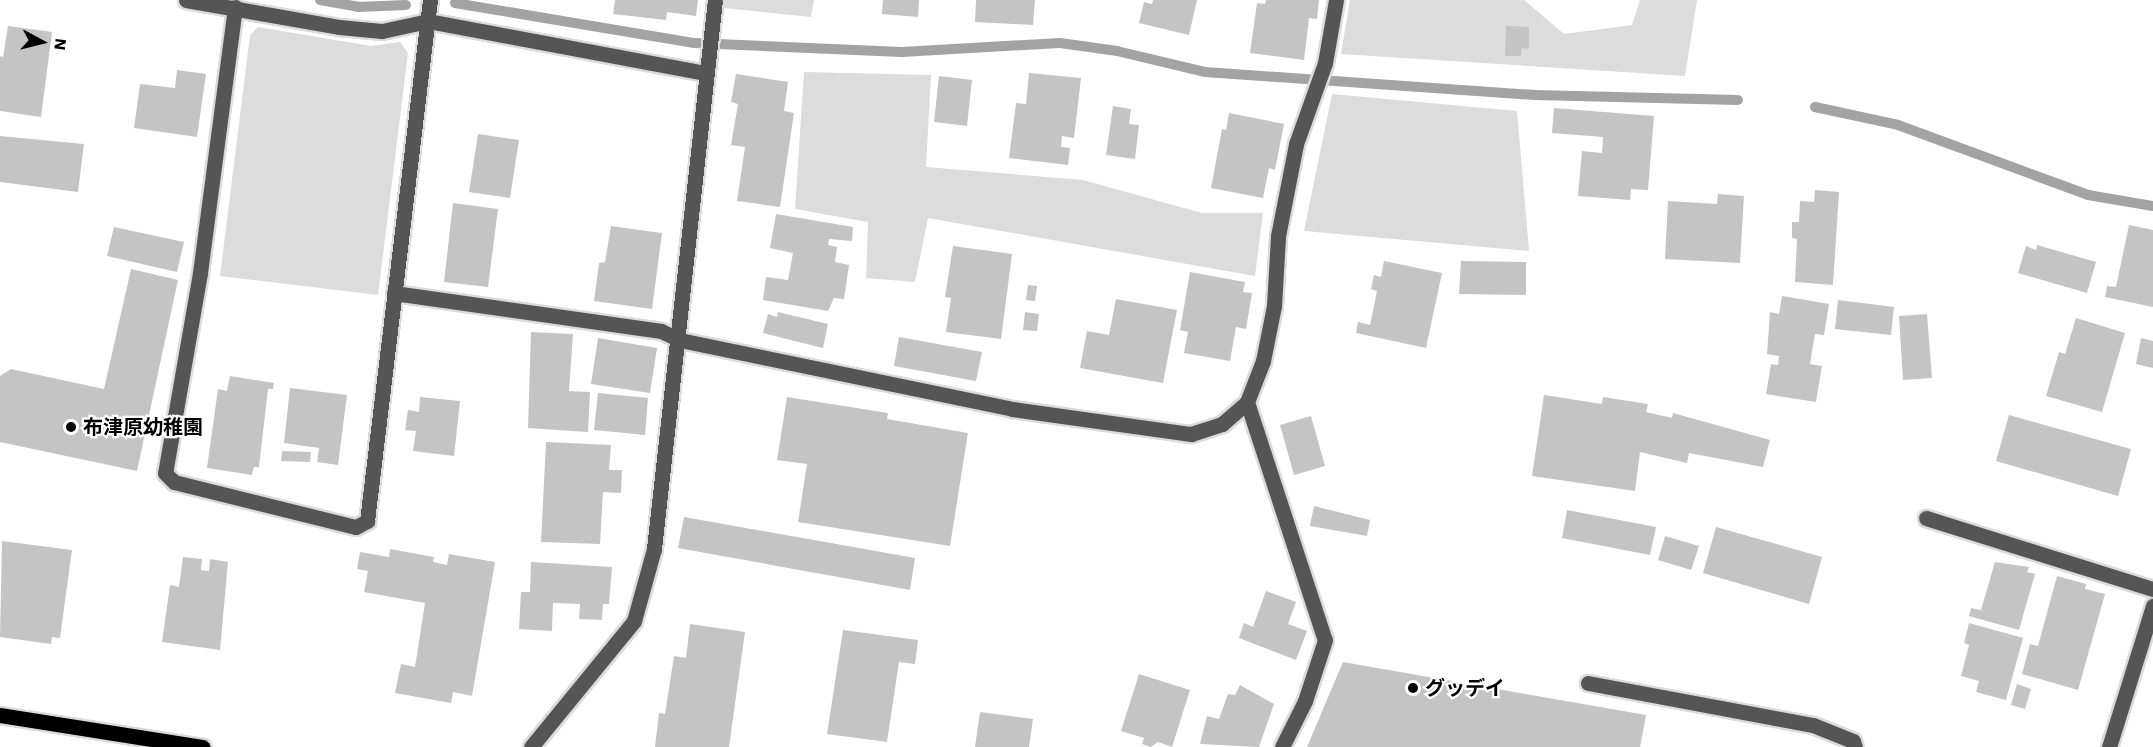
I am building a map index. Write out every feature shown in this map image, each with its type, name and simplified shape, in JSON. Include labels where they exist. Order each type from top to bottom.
[{"type":"main road","points":[[0,715],[202,747]]},
{"type":"street","points":[[186,0],[339,27],[382,31],[428,21],[705,73]]},
{"type":"street","points":[[235,7],[200,273],[165,473],[174,482],[356,527],[367,521],[430,0]]},
{"type":"street","points":[[531,747],[634,621],[654,549],[680,340],[705,73],[715,0]]},
{"type":"street","points":[[394,293],[660,331],[680,340],[1012,409],[1105,424],[1191,434],[1222,424],[1247,402],[1263,362],[1274,306],[1278,236],[1311,94],[1325,63],[1336,0]]},
{"type":"street","points":[[1247,402],[1325,640],[1305,700],[1282,747]]},
{"type":"street","points":[[1926,518],[2153,589]]},
{"type":"street","points":[[2109,747],[2153,606]]},
{"type":"street","points":[[1588,683],[1813,725],[1853,741],[1855,747]]},
{"type":"shaded area","points":[[725,0],[814,0],[811,17],[724,8]]},
{"type":"shaded area","points":[[1350,0],[1524,0],[1564,34],[1632,25],[1640,0],[1697,0],[1685,76],[1341,54]]},
{"type":"shaded area","points":[[258,27],[371,46],[400,42],[408,53],[378,295],[220,276],[250,35]]},
{"type":"shaded area","points":[[804,72],[931,75],[926,167],[1083,180],[1202,213],[1263,213],[1255,276],[928,218],[915,282],[866,278],[868,222],[795,209]]},
{"type":"shaded area","points":[[1332,94],[1517,111],[1529,251],[1304,231]]},
{"type":"building","points":[[615,0],[698,0],[696,16],[667,12],[666,20],[613,14]]},
{"type":"building","points":[[883,0],[919,0],[918,17],[882,14]]},
{"type":"building","points":[[976,0],[1035,0],[1033,25],[975,22]]},
{"type":"building","points":[[1153,0],[1197,0],[1189,35],[1139,23],[1144,2],[1152,4]]},
{"type":"building","points":[[1266,0],[1319,0],[1317,19],[1309,18],[1304,60],[1250,53],[1257,3],[1265,4]]},
{"type":"building","points":[[8,26],[52,32],[41,117],[0,111],[0,56],[3,57]]},
{"type":"building","points":[[1506,26],[1529,27],[1529,49],[1522,48],[1521,56],[1505,56]]},
{"type":"building","points":[[177,70],[206,74],[197,137],[134,128],[140,84],[175,88]]},
{"type":"building","points":[[1029,73],[1081,78],[1074,138],[1062,136],[1061,147],[1070,148],[1068,165],[1009,158],[1016,103],[1026,104]]},
{"type":"building","points":[[736,74],[788,82],[784,111],[794,113],[780,207],[737,201],[745,147],[731,145],[738,104],[731,102]]},
{"type":"building","points":[[939,76],[972,80],[967,126],[934,122]]},
{"type":"building","points":[[1113,106],[1131,109],[1129,124],[1139,125],[1135,159],[1106,155]]},
{"type":"building","points":[[1554,108],[1654,116],[1648,190],[1631,189],[1630,200],[1578,196],[1582,151],[1602,153],[1603,137],[1552,133]]},
{"type":"building","points":[[1229,113],[1284,124],[1275,170],[1269,168],[1263,198],[1211,188],[1222,129],[1226,130]]},
{"type":"building","points":[[478,134],[519,140],[510,198],[469,192]]},
{"type":"building","points":[[0,136],[84,144],[78,192],[0,182]]},
{"type":"building","points":[[1815,190],[1839,192],[1833,285],[1795,282],[1797,239],[1792,238],[1792,222],[1799,222],[1800,201],[1814,202]]},
{"type":"building","points":[[1718,194],[1744,196],[1740,263],[1665,259],[1668,201],[1717,204]]},
{"type":"building","points":[[453,203],[498,209],[488,287],[444,282]]},
{"type":"building","points":[[776,214],[853,227],[852,241],[829,239],[828,245],[837,247],[835,262],[849,265],[844,299],[834,298],[828,311],[763,300],[766,277],[788,280],[793,253],[770,248]]},
{"type":"building","points":[[2129,225],[2153,230],[2153,307],[2105,297],[2107,286],[2116,287]]},
{"type":"building","points":[[611,226],[662,233],[652,309],[594,301],[599,263],[605,262]]},
{"type":"building","points":[[114,227],[184,242],[177,272],[107,256]]},
{"type":"building","points":[[2037,245],[2096,262],[2087,293],[2018,273],[2026,246],[2036,250]]},
{"type":"building","points":[[953,246],[1012,254],[1001,339],[946,332],[951,298],[945,297]]},
{"type":"building","points":[[1384,261],[1442,273],[1426,348],[1356,333],[1358,322],[1370,325],[1377,291],[1371,289],[1374,275],[1381,277]]},
{"type":"building","points":[[1461,261],[1526,262],[1526,295],[1459,294]]},
{"type":"building","points":[[131,269],[178,280],[137,471],[0,442],[0,376],[11,369],[104,389]]},
{"type":"building","points":[[1190,272],[1245,282],[1243,292],[1252,293],[1246,329],[1236,327],[1230,361],[1184,353],[1188,332],[1180,330]]},
{"type":"building","points":[[1028,285],[1037,286],[1035,301],[1026,300]]},
{"type":"building","points":[[1782,296],[1829,304],[1824,335],[1815,334],[1810,364],[1822,366],[1816,402],[1766,394],[1771,364],[1778,365],[1779,356],[1767,354],[1770,312],[1779,314]]},
{"type":"building","points":[[1116,299],[1177,310],[1163,383],[1080,368],[1087,331],[1109,335]]},
{"type":"building","points":[[1838,300],[1894,307],[1891,335],[1835,329]]},
{"type":"building","points":[[778,312],[828,324],[823,348],[763,333],[768,314],[777,317]]},
{"type":"building","points":[[1025,312],[1039,314],[1037,331],[1023,330]]},
{"type":"building","points":[[1927,314],[1932,378],[1903,380],[1899,316]]},
{"type":"building","points":[[2076,318],[2125,333],[2102,412],[2046,396],[2059,352],[2065,354]]},
{"type":"building","points":[[531,332],[573,334],[569,391],[590,392],[588,432],[528,428]]},
{"type":"building","points":[[899,337],[982,352],[976,381],[894,366]]},
{"type":"building","points":[[598,338],[657,348],[650,393],[591,384]]},
{"type":"building","points":[[2141,338],[2153,341],[2153,368],[2136,364]]},
{"type":"building","points":[[230,376],[274,383],[273,389],[268,389],[259,467],[254,467],[252,475],[207,468],[218,389],[227,391]]},
{"type":"building","points":[[290,388],[347,395],[338,465],[317,462],[319,448],[284,443]]},
{"type":"building","points":[[598,393],[648,398],[645,435],[594,430]]},
{"type":"building","points":[[1544,395],[1602,404],[1603,397],[1648,404],[1646,412],[1672,418],[1673,413],[1770,440],[1763,467],[1689,453],[1687,463],[1640,452],[1635,491],[1532,476]]},
{"type":"building","points":[[420,397],[460,401],[454,456],[413,451],[416,431],[405,430],[408,410],[419,412]]},
{"type":"building","points":[[787,397],[888,413],[887,419],[968,433],[950,546],[798,522],[807,464],[777,460]]},
{"type":"building","points":[[2009,415],[2131,449],[2118,496],[1996,461]]},
{"type":"building","points":[[1311,416],[1325,466],[1294,475],[1280,425]]},
{"type":"building","points":[[546,442],[611,445],[609,470],[622,470],[621,493],[603,492],[600,544],[541,542]]},
{"type":"building","points":[[282,451],[311,452],[310,462],[281,461]]},
{"type":"building","points":[[1314,506],[1370,520],[1367,536],[1310,526]]},
{"type":"building","points":[[1567,510],[1656,527],[1650,555],[1562,538]]},
{"type":"building","points":[[684,517],[915,558],[910,590],[678,548]]},
{"type":"building","points":[[1716,527],[1822,557],[1809,604],[1703,573]]},
{"type":"building","points":[[1665,536],[1699,546],[1691,570],[1658,560]]},
{"type":"building","points":[[2,541],[72,550],[60,638],[52,637],[51,644],[0,637]]},
{"type":"building","points":[[390,549],[434,557],[433,562],[447,565],[449,554],[495,562],[472,696],[453,692],[451,703],[395,693],[401,664],[415,667],[425,603],[364,592],[368,571],[357,569],[360,552],[389,557]]},
{"type":"building","points":[[183,557],[202,559],[201,570],[209,571],[210,559],[228,562],[220,650],[162,642],[170,585],[179,587]]},
{"type":"building","points":[[531,562],[612,567],[609,604],[603,604],[602,620],[579,619],[580,604],[553,603],[552,631],[519,629],[521,592],[530,592]]},
{"type":"building","points":[[1995,562],[2029,567],[2027,572],[2035,574],[2019,630],[1969,616],[1971,608],[1981,610]]},
{"type":"building","points":[[2057,576],[2086,584],[2085,589],[2105,594],[2078,690],[2022,674],[2030,644],[2038,646]]},
{"type":"building","points":[[1266,591],[1296,602],[1288,624],[1307,631],[1296,660],[1239,638],[1244,623],[1253,627]]},
{"type":"building","points":[[1969,623],[2023,638],[2006,700],[1976,692],[1979,681],[1961,676],[1969,645],[1964,643]]},
{"type":"building","points":[[690,624],[745,632],[729,747],[655,747],[659,713],[665,714],[674,656],[686,658]]},
{"type":"building","points":[[843,630],[918,640],[915,664],[899,662],[887,742],[827,734]]},
{"type":"building","name":"グッデイ","points":[[1343,662],[1646,715],[1640,747],[1307,747]]},
{"type":"building","points":[[1139,674],[1190,690],[1172,747],[1158,742],[1151,747],[1142,744],[1144,738],[1121,731]]},
{"type":"building","points":[[2017,684],[2031,689],[2025,709],[2011,705]]},
{"type":"building","points":[[1240,685],[1274,704],[1259,747],[1200,744],[1207,716],[1219,719],[1228,694],[1235,695]]},
{"type":"building","points":[[980,712],[1033,719],[1029,747],[975,747]]},
{"type":"waterway","points":[[320,0],[358,7],[406,5]]},
{"type":"waterway","points":[[455,3],[695,43],[902,52],[1060,43],[1117,51],[1205,72],[1535,95],[1738,100]]},
{"type":"waterway","points":[[1815,107],[1898,125],[2088,195],[2153,206]]},
{"type":"place","name":"布津原幼稚園","points":[[71,427]]},
{"type":"place","name":"グッデイ","points":[[1413,688]]}]
